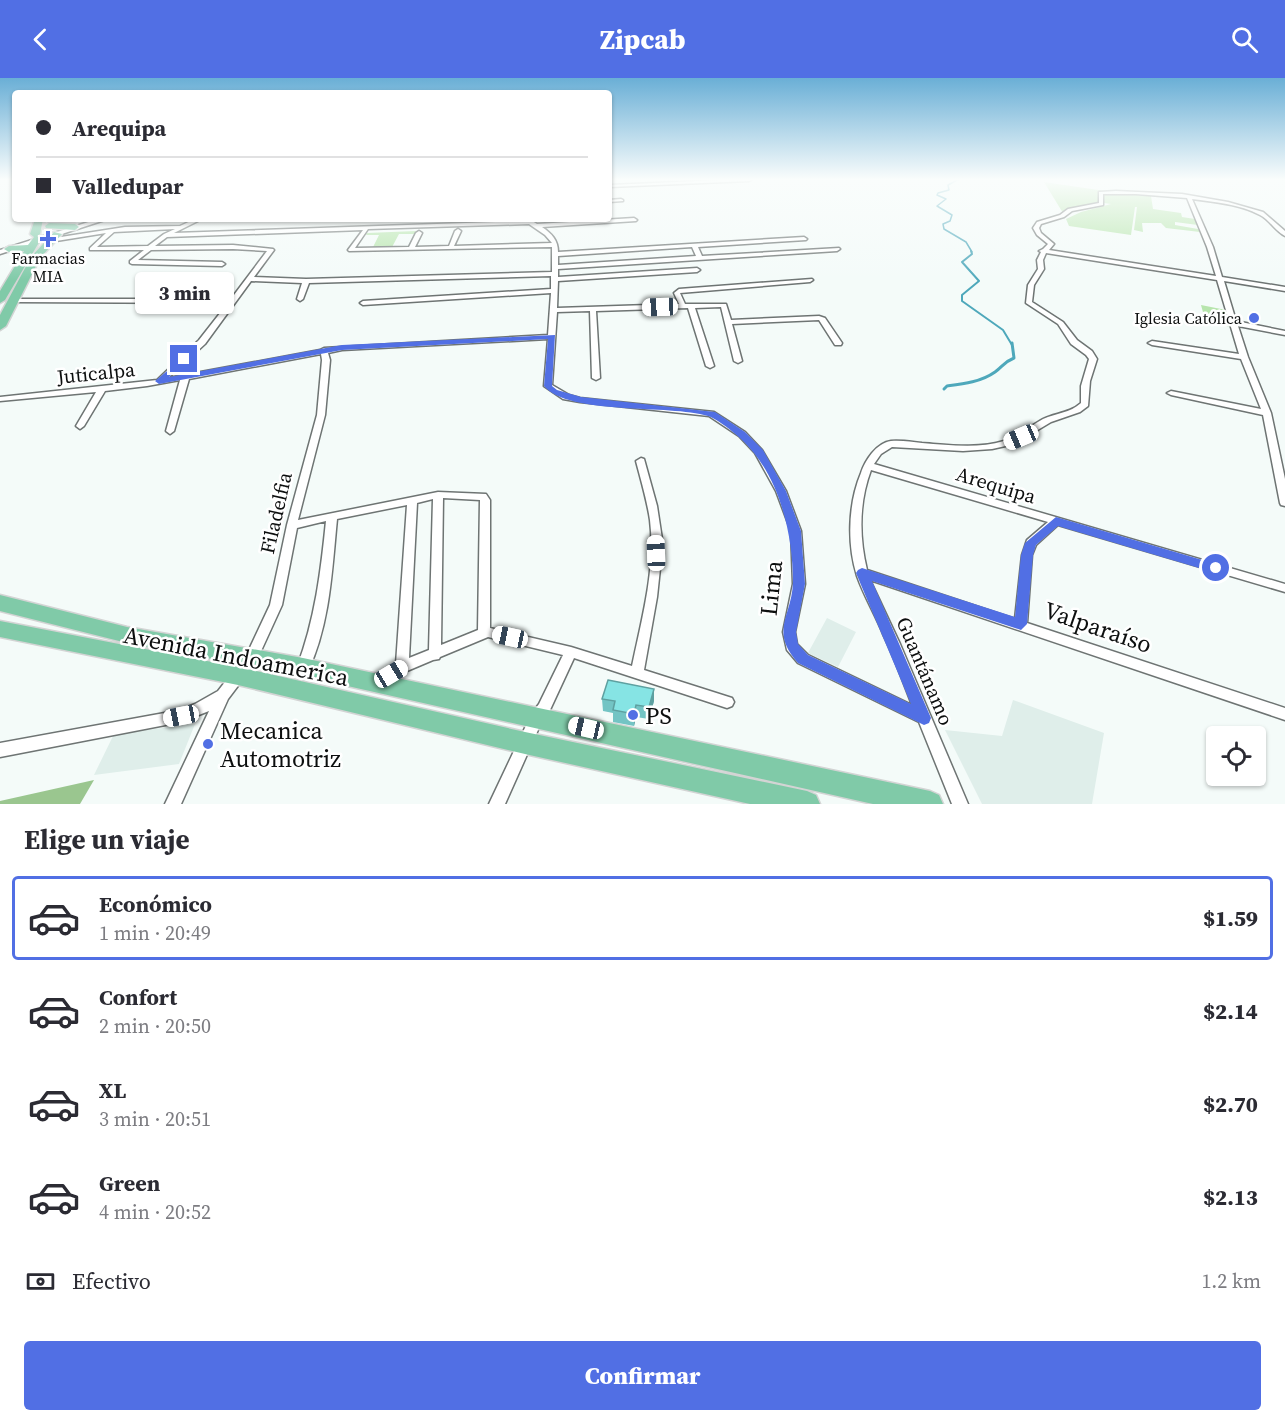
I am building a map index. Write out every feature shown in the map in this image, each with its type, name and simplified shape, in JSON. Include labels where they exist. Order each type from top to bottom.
[{"type":"main road","points":[[0,326],[41,237],[39,222]]},
{"type":"main road","points":[[3,251],[75,227]]},
{"type":"main road","points":[[0,300],[41,237]]},
{"type":"main road","name":"Avenida Indoamerica","points":[[0,603],[127,635],[525,743],[807,804]]},
{"type":"main road","name":"Avenida Indoamerica","points":[[0,629],[155,662],[245,667],[303,667],[930,804]]},
{"type":"street","name":"Guantánamo","points":[[960,804],[862,573],[856,545],[856,513],[869,466],[882,448],[890,444],[959,449],[985,448],[1021,437],[1051,418],[1080,410],[1085,404],[1083,389],[1085,376],[1093,359],[1089,353],[1074,342],[1061,323],[1029,303],[1031,285],[1041,269],[1038,259],[1042,251],[1051,244],[1039,234],[1036,228],[1039,223],[1066,213]]},
{"type":"street","points":[[1195,213],[1210,247],[1244,357],[1267,413],[1285,503]]},
{"type":"street","name":"Guantánamo","points":[[1261,213],[1268,216],[1285,234]]},
{"type":"street","points":[[612,221],[634,220]]},
{"type":"street","points":[[75,227],[89,222]]},
{"type":"street","points":[[41,237],[94,222]]},
{"type":"street","points":[[192,222],[166,235],[132,262],[222,264]]},
{"type":"street","points":[[166,235],[486,222]]},
{"type":"street","points":[[530,222],[554,240],[555,245],[552,337]]},
{"type":"street","points":[[480,228],[601,222]]},
{"type":"street","points":[[41,237],[180,227]]},
{"type":"street","points":[[367,227],[351,250],[555,245]]},
{"type":"street","points":[[112,231],[92,249],[233,247],[272,250],[202,342],[159,381]]},
{"type":"street","points":[[451,247],[458,231]]},
{"type":"street","points":[[233,247],[249,232]]},
{"type":"street","points":[[411,249],[420,232]]},
{"type":"street","points":[[555,254],[804,239]]},
{"type":"street","points":[[694,246],[700,258]]},
{"type":"street","points":[[554,273],[700,258],[837,249]]},
{"type":"street","points":[[1042,251],[1285,289]]},
{"type":"street","points":[[249,279],[306,281],[697,270]]},
{"type":"street","points":[[710,366],[687,306],[677,293],[684,290],[810,280]]},
{"type":"street","points":[[300,299],[306,281]]},
{"type":"street","points":[[363,303],[554,291]]},
{"type":"street","points":[[13,300],[233,301]]},
{"type":"street","points":[[554,310],[724,304],[738,361]]},
{"type":"street","points":[[593,309],[596,378]]},
{"type":"street","points":[[728,322],[819,318],[823,319],[838,343]]},
{"type":"street","points":[[1235,323],[1285,333]]},
{"type":"street","name":"Juticalpa","points":[[0,399],[101,390],[185,378],[324,350],[552,337]]},
{"type":"street","name":"Lima","points":[[552,337],[548,386],[554,392],[580,400],[711,414],[742,434],[759,452],[781,491],[796,531],[799,584],[789,632],[791,646],[803,659],[924,718]]},
{"type":"street","points":[[1152,343],[1244,357]]},
{"type":"street","name":"Filadelfia","points":[[223,695],[245,667],[276,605],[292,525],[321,415],[326,360],[324,350]]},
{"type":"street","points":[[170,432],[185,378]]},
{"type":"street","points":[[80,426],[101,390]]},
{"type":"street","points":[[1171,393],[1267,413]]},
{"type":"street","points":[[637,673],[650,603],[656,553],[655,521],[641,461]]},
{"type":"street","name":"Arequipa","points":[[869,466],[1285,588]]},
{"type":"street","points":[[292,525],[438,495],[482,496],[486,500],[484,633]]},
{"type":"street","points":[[435,655],[438,495]]},
{"type":"street","points":[[402,668],[412,500]]},
{"type":"street","points":[[303,667],[311,648],[326,577],[332,517]]},
{"type":"street","points":[[1021,624],[1027,555],[1031,543],[1056,521]]},
{"type":"street","name":"Valparaíso","points":[[862,573],[1021,624],[1285,714]]},
{"type":"street","points":[[373,682],[484,633],[571,651],[726,702]]},
{"type":"street","points":[[497,804],[537,717],[544,708],[571,651]]},
{"type":"street","points":[[0,750],[181,716],[200,709],[223,695]]},
{"type":"street","points":[[173,804],[223,695]]},
{"type":"shaded area","points":[[827,618],[856,632],[838,667],[808,653]]},
{"type":"shaded area","points":[[1013,700],[1104,733],[1092,804],[982,804],[945,730],[1002,736]]},
{"type":"shaded area","points":[[195,724],[179,764],[94,775],[114,734]]},
{"type":"green space","points":[[1079,213],[1134,213],[1131,235],[1069,226],[1066,219]]},
{"type":"green space","points":[[1136,213],[1180,213],[1182,217],[1195,219],[1198,225],[1175,222],[1175,225],[1198,229],[1200,232],[1166,228],[1161,223],[1142,223],[1143,232],[1134,230]]},
{"type":"green space","points":[[416,231],[414,234],[399,234],[391,249],[372,249],[379,235],[366,235],[367,233]]},
{"type":"green space","points":[[1201,305],[1226,310],[1233,327],[1206,323]]},
{"type":"green space","points":[[94,780],[80,804],[0,804],[0,801]]},
{"type":"building","points":[[608,680],[654,689],[649,707],[636,705],[634,714],[613,710],[615,701],[602,699]]},
{"type":"waterway","points":[[948,213],[952,215],[950,221],[943,224],[944,229],[966,242],[972,252]]},
{"type":"waterway","points":[[971,251],[972,254],[962,262],[979,281],[962,295],[962,301],[1003,330],[1012,345]]},
{"type":"waterway","points":[[944,389],[947,386],[978,380],[995,372],[1014,358],[1012,343]]},
{"type":"tunnel","points":[[31,252],[38,240],[42,222]]},
{"type":"tunnel","points":[[20,284],[15,283],[32,251]]},
{"type":"place","name":"Farmacias MIA","points":[[48,239]]},
{"type":"place","name":"Iglesia Católica","points":[[1254,318]]},
{"type":"place","name":"PS","points":[[633,715]]},
{"type":"place","name":"Mecanica Automotriz","points":[[208,744]]},
{"type":"route","points":[[184,359],[159,381],[185,378],[324,350],[552,337],[548,386],[554,392],[580,400],[694,410],[711,414],[742,434],[759,452],[781,491],[796,531],[799,584],[789,632],[791,646],[803,659],[924,718],[862,573],[1021,624],[1027,555],[1031,543],[1056,521],[1216,568]]}]
